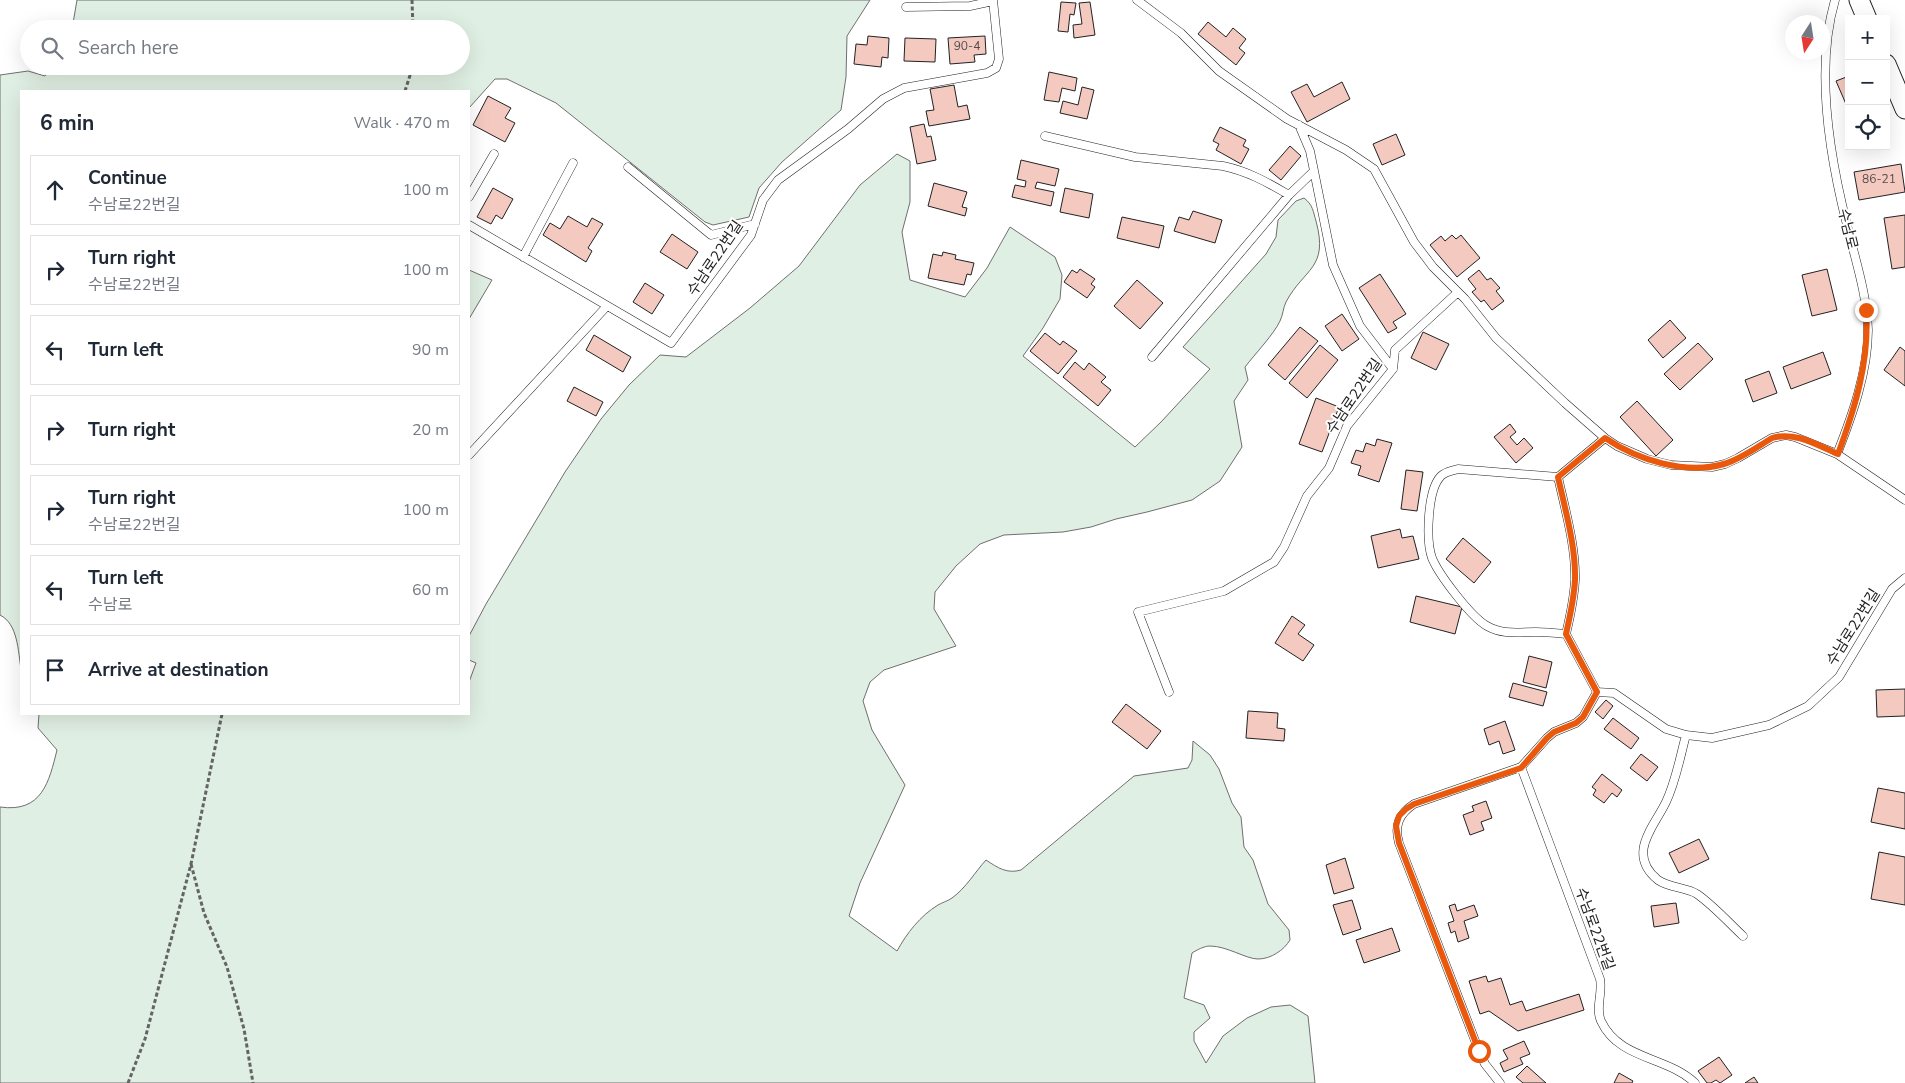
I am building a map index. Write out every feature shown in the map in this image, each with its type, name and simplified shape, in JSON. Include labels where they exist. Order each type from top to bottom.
[{"type":"street","points":[[1859,0],[1865,15]]},
{"type":"street","points":[[1890,73],[1905,109]]},
{"type":"lane","points":[[1137,0],[1181,33],[1219,71],[1286,119],[1346,150],[1374,169],[1414,242],[1433,267],[1458,292],[1496,338],[1616,446],[1647,459],[1671,465],[1691,467],[1712,466],[1725,464],[1772,438],[1779,436],[1795,437],[1838,454],[1905,500]]},
{"type":"lane","name":"수남로","points":[[1835,0],[1829,25],[1826,78],[1832,150],[1836,181],[1863,296],[1868,330],[1867,349],[1857,394],[1848,428],[1838,454]]},
{"type":"lane","points":[[906,7],[970,6],[993,1]]},
{"type":"lane","name":"수남로22번길","points":[[470,226],[672,343],[751,235],[763,200],[778,180],[848,129],[883,99],[904,88],[987,73],[996,68],[999,59],[993,1]]},
{"type":"lane","points":[[1299,125],[1310,151],[1333,265],[1360,326],[1392,369]]},
{"type":"lane","points":[[1045,136],[1135,157],[1229,167],[1256,176],[1288,194]]},
{"type":"lane","points":[[470,195],[494,154]]},
{"type":"lane","points":[[523,257],[573,163]]},
{"type":"lane","points":[[628,167],[711,234],[755,224]]},
{"type":"lane","points":[[1152,357],[1288,194],[1314,171]]},
{"type":"lane","name":"수남로22번길","points":[[1169,692],[1138,612],[1224,591],[1274,562],[1284,547],[1307,496],[1329,468],[1347,426],[1374,395],[1392,369],[1395,350],[1458,292]]},
{"type":"lane","points":[[470,454],[607,306]]},
{"type":"lane","points":[[1566,634],[1496,631],[1475,618],[1440,573],[1432,559],[1429,546],[1430,512],[1435,487],[1440,477],[1449,471],[1558,477],[1605,438]]},
{"type":"lane","points":[[1500,1083],[1479,1051],[1399,843],[1396,826],[1399,816],[1414,804],[1521,768],[1554,732],[1576,723],[1583,717],[1597,692],[1566,634],[1575,579],[1570,531],[1558,477]]},
{"type":"lane","name":"수남로22번길","points":[[1597,692],[1614,693],[1666,729],[1686,735],[1712,738],[1769,724],[1808,706],[1839,676],[1892,589],[1905,578]]},
{"type":"lane","points":[[1686,735],[1666,802],[1645,837],[1643,853],[1647,867],[1659,881],[1696,893],[1743,936]]},
{"type":"lane","name":"수남로22번길","points":[[1521,768],[1600,979],[1602,989],[1598,1010],[1600,1021],[1616,1042],[1624,1048],[1681,1072],[1695,1083]]},
{"type":"path","points":[[412,0],[413,20]]},
{"type":"path","points":[[405,90],[410,75]]},
{"type":"path","points":[[128,1083],[144,1039],[191,864],[222,715]]},
{"type":"path","points":[[191,864],[204,913],[227,967],[244,1029],[253,1083]]},
{"type":"green space","points":[[77,0],[870,0],[847,36],[846,77],[841,110],[782,162],[759,188],[749,217],[713,225],[705,222],[556,103],[507,79],[495,79],[470,107],[470,90],[20,90],[20,661],[14,631],[6,619],[0,615],[0,75],[20,72],[20,75],[45,76],[470,75],[470,20],[74,20]]},
{"type":"green space","points":[[897,154],[910,161],[910,202],[902,232],[910,280],[965,297],[987,268],[1010,227],[1055,257],[1062,275],[1060,299],[1043,328],[1023,356],[1135,447],[1210,369],[1183,347],[1266,254],[1276,237],[1278,220],[1296,201],[1304,198],[1312,208],[1319,237],[1317,259],[1286,302],[1281,319],[1269,338],[1245,367],[1248,380],[1234,401],[1242,447],[1220,481],[1192,500],[1091,527],[1063,532],[1004,535],[980,544],[956,566],[935,592],[934,609],[956,646],[884,670],[870,682],[863,701],[872,730],[905,785],[860,883],[849,916],[897,951],[920,920],[931,909],[957,894],[986,860],[1007,871],[1021,870],[1134,776],[1188,768],[1192,760],[1193,741],[1210,755],[1219,769],[1232,803],[1241,817],[1244,847],[1253,860],[1268,904],[1289,930],[1290,940],[1277,953],[1263,959],[1210,946],[1203,947],[1192,953],[1184,998],[1204,1005],[1210,1018],[1194,1032],[1194,1041],[1206,1063],[1223,1036],[1247,1018],[1271,1007],[1290,1005],[1308,1016],[1315,1083],[0,1083],[0,807],[14,808],[26,805],[41,793],[47,784],[57,750],[38,728],[39,715],[470,715],[470,679],[476,663],[470,660],[470,634],[565,472],[601,419],[629,385],[660,355],[686,357],[750,308],[799,266],[860,185]]},
{"type":"green space","points":[[470,270],[492,280],[470,317]]},
{"type":"building","points":[[1061,2],[1076,3],[1074,15],[1070,14],[1068,32],[1058,31]]},
{"type":"building","points":[[1090,2],[1095,35],[1074,38],[1073,25],[1082,24],[1079,3]]},
{"type":"building","points":[[1208,22],[1226,37],[1233,28],[1246,39],[1239,48],[1245,53],[1236,65],[1198,34]]},
{"type":"building","points":[[868,36],[889,38],[888,58],[882,57],[881,67],[854,64],[856,44],[867,45]]},
{"type":"building","points":[[985,36],[986,54],[974,55],[975,62],[950,64],[948,38]]},
{"type":"building","points":[[905,38],[936,39],[935,62],[904,61]]},
{"type":"building","points":[[1049,72],[1077,78],[1075,91],[1062,88],[1059,102],[1044,100]]},
{"type":"building","points":[[1845,78],[1845,102],[1836,81]]},
{"type":"building","points":[[1342,82],[1350,99],[1307,122],[1291,92],[1307,84],[1314,97]]},
{"type":"building","points":[[954,85],[958,107],[967,105],[970,119],[929,126],[926,111],[934,110],[930,89]]},
{"type":"building","points":[[1082,87],[1094,90],[1087,119],[1060,113],[1063,101],[1078,105]]},
{"type":"building","points":[[488,96],[511,108],[505,118],[515,123],[505,142],[473,125]]},
{"type":"building","points":[[924,124],[927,137],[931,136],[936,160],[917,164],[910,127]]},
{"type":"building","points":[[1220,127],[1246,140],[1243,146],[1249,149],[1241,164],[1216,150],[1219,144],[1213,141]]},
{"type":"building","points":[[1396,134],[1405,155],[1382,165],[1373,144]]},
{"type":"building","points":[[1290,146],[1301,156],[1281,180],[1269,170]]},
{"type":"building","points":[[1021,160],[1059,169],[1055,186],[1037,182],[1035,188],[1054,192],[1051,206],[1012,197],[1015,185],[1025,187],[1026,181],[1017,179]]},
{"type":"building","points":[[1901,164],[1905,192],[1859,200],[1854,172]]},
{"type":"building","points":[[934,183],[967,192],[962,207],[967,208],[965,216],[928,206]]},
{"type":"building","points":[[493,188],[513,199],[502,219],[496,215],[491,224],[477,217]]},
{"type":"building","points":[[1065,188],[1093,194],[1089,218],[1060,212]]},
{"type":"building","points":[[1193,211],[1222,220],[1215,243],[1174,231],[1179,217],[1189,220]]},
{"type":"building","points":[[1905,215],[1905,267],[1892,269],[1884,218]]},
{"type":"building","points":[[568,216],[587,227],[592,218],[603,224],[588,248],[592,251],[586,262],[543,235],[550,223],[560,229]]},
{"type":"building","points":[[1122,217],[1164,226],[1159,248],[1117,238]]},
{"type":"building","points":[[672,234],[698,252],[687,269],[660,252]]},
{"type":"building","points":[[1452,235],[1456,239],[1461,235],[1480,258],[1457,277],[1430,245],[1441,236],[1445,241]]},
{"type":"building","points":[[943,252],[956,255],[955,259],[974,263],[971,275],[967,274],[964,285],[928,278],[933,254],[942,256]]},
{"type":"building","points":[[1080,269],[1095,279],[1091,284],[1095,287],[1087,298],[1064,282],[1072,270],[1077,273]]},
{"type":"building","points":[[1827,269],[1837,310],[1812,316],[1802,275]]},
{"type":"building","points":[[1479,270],[1487,280],[1491,278],[1500,288],[1496,291],[1504,301],[1492,310],[1484,300],[1481,302],[1472,292],[1476,289],[1468,279]]},
{"type":"building","points":[[1380,274],[1406,314],[1393,322],[1397,328],[1388,333],[1359,288]]},
{"type":"building","points":[[1137,280],[1163,303],[1140,329],[1114,306]]},
{"type":"building","points":[[645,283],[664,295],[652,314],[633,302]]},
{"type":"building","points":[[1342,314],[1359,339],[1342,351],[1325,326]]},
{"type":"building","points":[[1670,320],[1686,338],[1663,358],[1648,340]]},
{"type":"building","points":[[1300,327],[1318,341],[1285,380],[1268,365]]},
{"type":"building","points":[[1423,332],[1449,344],[1436,370],[1411,358]]},
{"type":"building","points":[[1045,333],[1060,345],[1063,341],[1077,351],[1058,374],[1030,351]]},
{"type":"building","points":[[594,335],[631,357],[623,372],[586,350]]},
{"type":"building","points":[[1698,343],[1713,359],[1680,390],[1664,374]]},
{"type":"building","points":[[1320,345],[1338,360],[1307,398],[1289,383]]},
{"type":"building","points":[[1900,347],[1905,351],[1905,386],[1884,370]]},
{"type":"building","points":[[1823,352],[1831,374],[1791,389],[1783,367]]},
{"type":"building","points":[[1075,362],[1084,370],[1089,363],[1106,377],[1101,382],[1111,390],[1098,406],[1063,377]]},
{"type":"building","points":[[1769,371],[1777,393],[1753,402],[1745,380]]},
{"type":"building","points":[[574,387],[603,402],[596,416],[567,401]]},
{"type":"building","points":[[1316,398],[1339,407],[1322,452],[1299,444]]},
{"type":"building","points":[[1637,401],[1673,440],[1656,456],[1620,417]]},
{"type":"building","points":[[1510,424],[1516,432],[1510,437],[1517,445],[1524,438],[1533,448],[1516,463],[1494,437]]},
{"type":"building","points":[[1377,439],[1392,443],[1379,482],[1358,475],[1361,466],[1351,463],[1356,450],[1363,452],[1366,443],[1375,446]]},
{"type":"building","points":[[1406,470],[1423,472],[1417,511],[1401,509]]},
{"type":"building","points":[[1400,529],[1402,538],[1413,536],[1419,559],[1378,568],[1371,536]]},
{"type":"building","points":[[1463,538],[1491,562],[1474,583],[1446,559]]},
{"type":"building","points":[[1416,596],[1462,607],[1455,634],[1410,622]]},
{"type":"building","points":[[1292,616],[1305,625],[1298,634],[1314,645],[1303,661],[1275,643]]},
{"type":"building","points":[[1529,656],[1552,662],[1546,688],[1523,682]]},
{"type":"building","points":[[1513,683],[1547,692],[1543,706],[1509,697]]},
{"type":"building","points":[[1905,689],[1905,716],[1877,717],[1876,690]]},
{"type":"building","points":[[1606,700],[1613,706],[1603,719],[1595,712]]},
{"type":"building","points":[[1126,704],[1161,731],[1147,749],[1112,722]]},
{"type":"building","points":[[1248,711],[1278,713],[1277,728],[1285,729],[1284,741],[1246,738]]},
{"type":"building","points":[[1613,718],[1639,738],[1631,749],[1604,729]]},
{"type":"building","points":[[1505,721],[1515,750],[1503,754],[1499,741],[1489,745],[1484,729]]},
{"type":"building","points":[[1641,754],[1658,767],[1647,781],[1630,768]]},
{"type":"building","points":[[1602,774],[1622,790],[1617,797],[1612,793],[1604,803],[1593,795],[1596,790],[1592,787]]},
{"type":"building","points":[[1878,788],[1905,793],[1905,829],[1871,822]]},
{"type":"building","points":[[1486,801],[1492,818],[1481,822],[1484,830],[1470,835],[1463,815],[1474,811],[1472,806]]},
{"type":"building","points":[[1699,839],[1709,859],[1679,873],[1669,853]]},
{"type":"building","points":[[1879,852],[1905,857],[1905,905],[1871,899]]},
{"type":"building","points":[[1345,858],[1354,888],[1334,894],[1326,865]]},
{"type":"building","points":[[1352,900],[1361,929],[1343,935],[1333,905]]},
{"type":"building","points":[[1676,903],[1679,923],[1654,927],[1651,906]]},
{"type":"building","points":[[1455,904],[1457,911],[1474,905],[1478,916],[1464,921],[1469,938],[1458,942],[1455,931],[1451,933],[1448,923],[1454,921],[1449,906]]},
{"type":"building","points":[[1392,928],[1400,951],[1364,963],[1356,940]]},
{"type":"building","points":[[1486,976],[1488,982],[1501,978],[1510,1005],[1522,1001],[1526,1011],[1579,994],[1584,1010],[1518,1031],[1489,1011],[1480,1014],[1469,981]]},
{"type":"building","points":[[1524,1041],[1530,1054],[1520,1058],[1523,1064],[1504,1072],[1500,1063],[1508,1059],[1503,1050]]},
{"type":"building","points":[[1719,1057],[1732,1075],[1720,1083],[1716,1080],[1707,1083],[1698,1071]]},
{"type":"building","points":[[1527,1066],[1546,1083],[1523,1083],[1516,1077]]},
{"type":"building","points":[[1619,1073],[1633,1081],[1632,1083],[1614,1083]]},
{"type":"building","points":[[1754,1077],[1758,1083],[1745,1083]]},
{"type":"route","points":[[1479,1051],[1396,835],[1396,826],[1399,816],[1414,804],[1521,768],[1554,732],[1576,723],[1583,717],[1597,692],[1566,634],[1575,579],[1570,531],[1558,477],[1605,438],[1616,446],[1647,459],[1671,465],[1691,467],[1725,464],[1772,438],[1786,435],[1838,454],[1854,408],[1867,349],[1866,310]]}]
